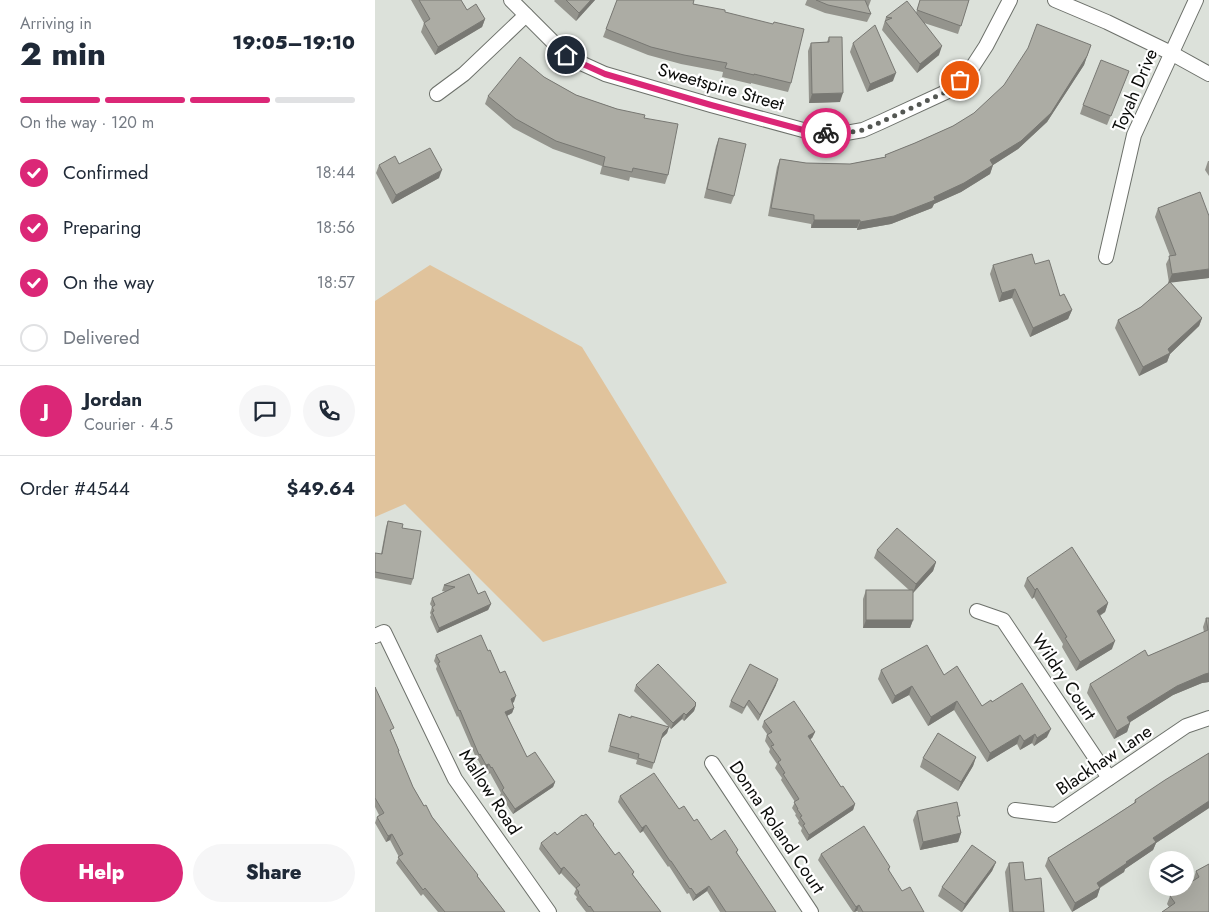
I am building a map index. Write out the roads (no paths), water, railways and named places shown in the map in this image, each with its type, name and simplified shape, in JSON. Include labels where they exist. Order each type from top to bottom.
[{"type":"street","name":"Sweetspire Street","points":[[511,0],[566,55],[605,74],[803,130],[824,133],[846,133],[863,130],[946,92],[973,66],[986,46],[1010,0]]},
{"type":"street","points":[[1055,0],[1107,22],[1209,74]]},
{"type":"street","name":"Toyah Drive","points":[[1106,257],[1134,135],[1196,0]]},
{"type":"street","points":[[437,94],[464,74],[526,15]]},
{"type":"street","name":"Wildry Court","points":[[977,611],[1003,620],[1109,778]]},
{"type":"street","name":"Mallow Road","points":[[380,634],[455,779],[549,912]]},
{"type":"street","name":"Blackhaw Lane","points":[[1015,810],[1055,815],[1186,726],[1209,718]]},
{"type":"street","name":"Donna Roland Court","points":[[712,764],[811,912]]}]
